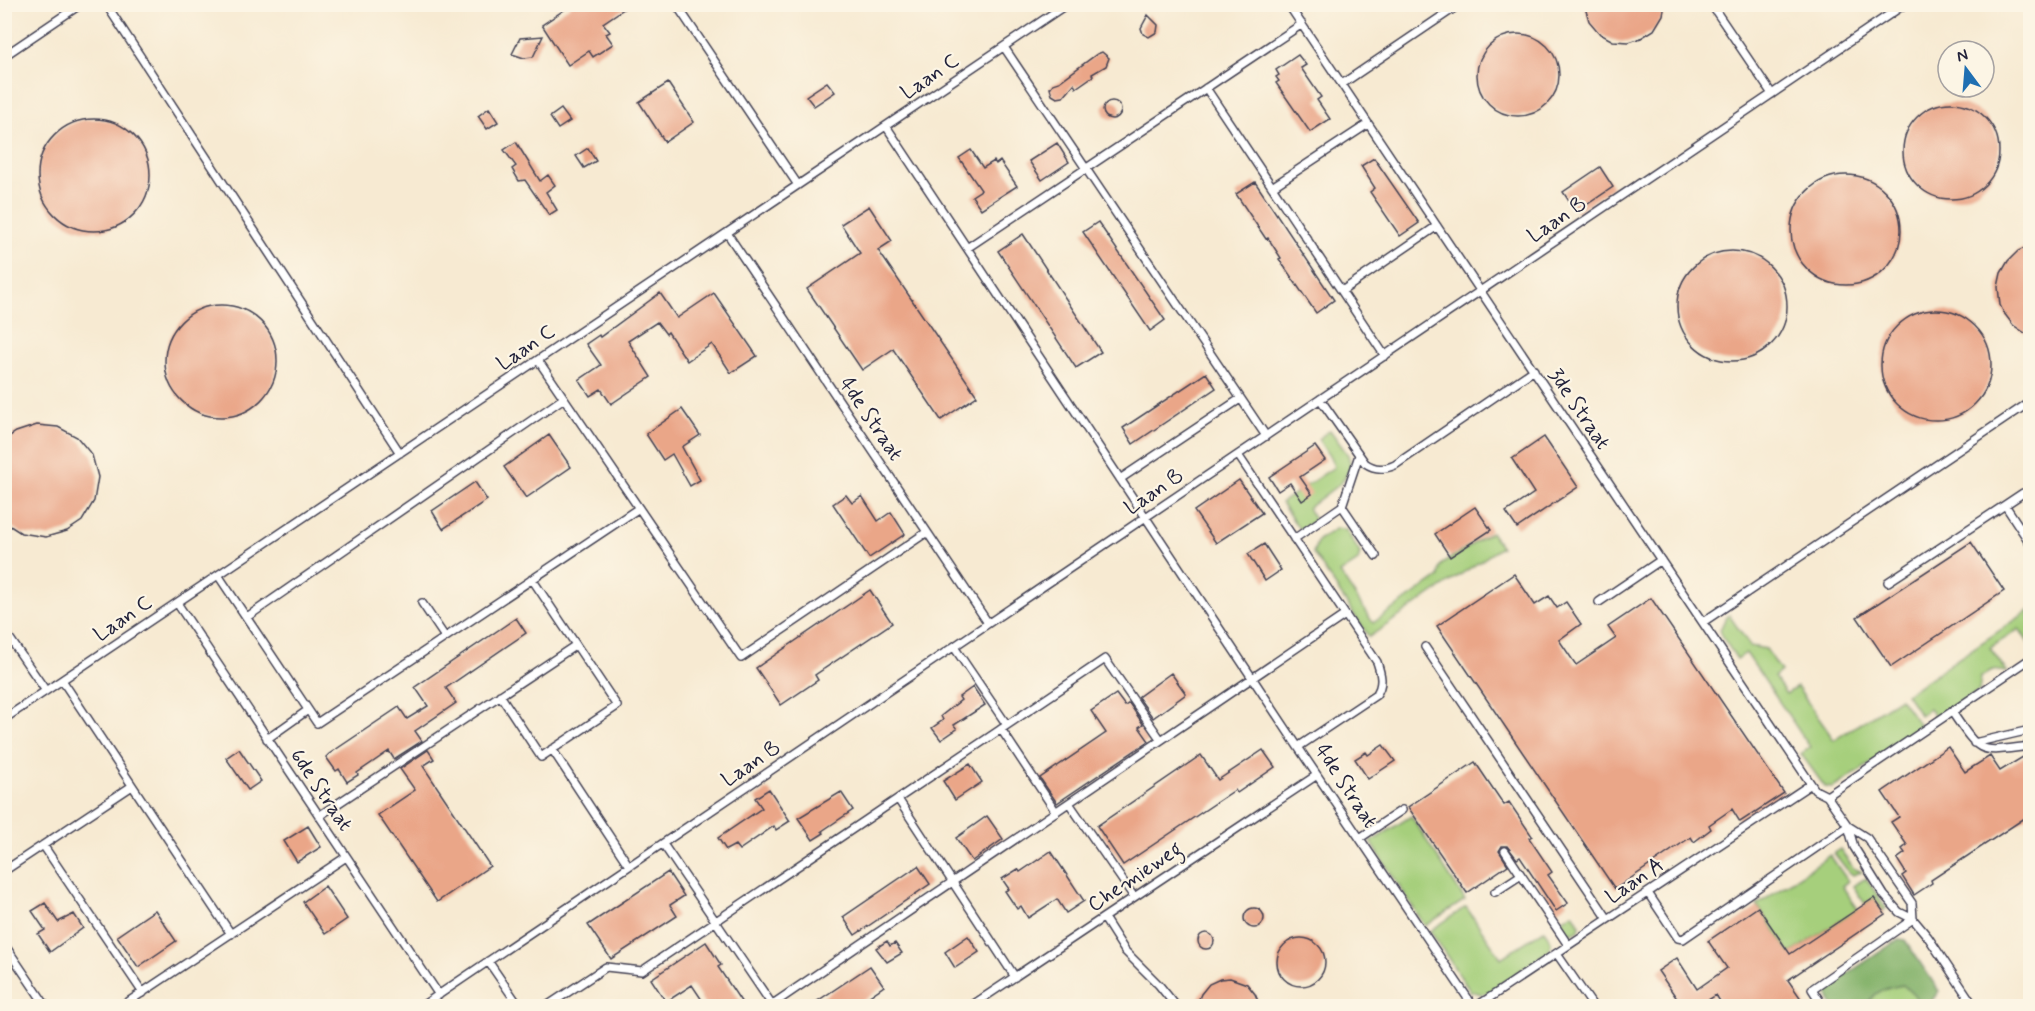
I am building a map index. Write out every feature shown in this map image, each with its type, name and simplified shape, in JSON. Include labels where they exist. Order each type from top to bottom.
[{"type":"lane","points":[[4,56],[81,4]]},
{"type":"lane","points":[[106,4],[400,453]]},
{"type":"lane","points":[[676,4],[798,186]]},
{"type":"lane","name":"Laan C","points":[[4,719],[1067,4]]},
{"type":"lane","name":"3de Straat","points":[[1288,4],[1815,790],[1827,796],[1848,826]]},
{"type":"lane","points":[[1342,84],[1460,4]]},
{"type":"lane","points":[[1711,4],[1772,94]]},
{"type":"lane","name":"Laan B","points":[[422,1006],[433,1003],[439,995],[629,866],[1905,4]]},
{"type":"lane","points":[[967,248],[1302,24]]},
{"type":"lane","points":[[1004,47],[1266,436]]},
{"type":"lane","points":[[1206,88],[1385,356]]},
{"type":"lane","points":[[1272,187],[1368,124]]},
{"type":"lane","points":[[886,126],[1298,747]]},
{"type":"lane","points":[[1342,291],[1437,226]]},
{"type":"lane","name":"4de Straat","points":[[727,233],[988,623]]},
{"type":"lane","points":[[538,360],[741,658],[927,532]]},
{"type":"lane","points":[[1320,399],[1365,463],[1372,468],[1387,468],[1395,465],[1534,370]]},
{"type":"lane","points":[[247,617],[564,398]]},
{"type":"lane","points":[[1120,479],[1240,399]]},
{"type":"lane","points":[[1703,622],[2031,402]]},
{"type":"lane","name":"4de Straat","points":[[1238,455],[1377,662],[1381,672],[1381,688],[1376,695],[1298,747],[1475,1006]]},
{"type":"lane","points":[[1294,539],[1342,506],[1359,455]]},
{"type":"lane","points":[[1888,582],[2023,493]]},
{"type":"lane","points":[[2005,505],[2031,543]]},
{"type":"lane","points":[[1342,506],[1376,556]]},
{"type":"lane","points":[[218,575],[317,723],[639,508]]},
{"type":"lane","points":[[1599,602],[1661,560]]},
{"type":"lane","points":[[500,695],[542,757],[617,706],[532,579]]},
{"type":"lane","name":"6de Straat","points":[[177,603],[439,995]]},
{"type":"lane","points":[[422,603],[445,637]]},
{"type":"lane","points":[[663,844],[771,1006],[1345,615]]},
{"type":"lane","points":[[4,630],[46,692]]},
{"type":"lane","points":[[319,816],[576,645]]},
{"type":"lane","points":[[954,647],[1056,812]]},
{"type":"lane","points":[[1425,647],[1608,919]]},
{"type":"lane","points":[[547,1006],[606,967],[642,971],[1106,659],[1161,740]]},
{"type":"lane","points":[[1827,796],[2031,659]]},
{"type":"lane","points":[[62,680],[231,934]]},
{"type":"lane","points":[[267,739],[308,710]]},
{"type":"lane","points":[[1952,712],[1974,743],[1981,748],[1993,750],[2031,746]]},
{"type":"lane","points":[[1974,743],[2031,730]]},
{"type":"lane","points":[[552,750],[629,866]]},
{"type":"lane","name":"Chemieweg","points":[[971,1006],[1317,775]]},
{"type":"lane","name":"Laan A","points":[[1475,1006],[1557,954],[1811,784]]},
{"type":"lane","points":[[4,871],[132,786]]},
{"type":"lane","points":[[898,799],[1015,977]]},
{"type":"lane","points":[[1069,803],[1134,897]]},
{"type":"lane","points":[[1360,838],[1402,810]]},
{"type":"lane","points":[[1648,893],[1678,938],[1683,939],[1848,826]]},
{"type":"lane","points":[[1848,826],[1854,847],[1884,896],[1899,912],[1913,919],[1928,937],[1974,1006]]},
{"type":"lane","points":[[1848,826],[1867,838],[1912,903],[1913,919]]},
{"type":"lane","points":[[44,845],[143,993]]},
{"type":"lane","points":[[1505,851],[1568,945]]},
{"type":"lane","points":[[122,1006],[346,857]]},
{"type":"lane","points":[[1495,892],[1521,875]]},
{"type":"lane","points":[[1104,918],[1125,951],[1159,985],[1176,1006]]},
{"type":"lane","points":[[1824,1006],[1812,989],[1913,919]]},
{"type":"lane","points":[[4,944],[46,1006]]},
{"type":"lane","points":[[1557,954],[1593,1006]]},
{"type":"lane","points":[[4,960],[12,955]]},
{"type":"lane","points":[[488,962],[519,1006]]},
{"type":"green space","points":[[1330,430],[1348,455],[1351,467],[1342,482],[1308,508],[1315,520],[1300,530],[1281,503],[1334,467],[1318,439]]},
{"type":"green space","points":[[1337,528],[1346,530],[1360,553],[1358,561],[1340,573],[1373,623],[1439,577],[1442,564],[1491,532],[1501,547],[1369,637],[1313,553],[1318,540]]},
{"type":"green space","points":[[2030,610],[2030,645],[2019,629],[1990,648],[2007,672],[1992,670],[1981,677],[1979,691],[1936,719],[1929,709],[1920,715],[1906,694]]},
{"type":"green space","points":[[1729,615],[1750,646],[1766,649],[1781,671],[1774,677],[1786,694],[1797,687],[1834,740],[1900,698],[1923,730],[1833,788],[1825,787],[1801,754],[1810,747],[1746,653],[1737,659],[1723,638],[1720,630]]},
{"type":"green space","points":[[1411,816],[1465,900],[1425,926],[1371,842]]},
{"type":"green space","points":[[1840,849],[1853,868],[1862,872],[1853,875],[1848,871],[1834,853]]},
{"type":"green space","points":[[1830,855],[1848,881],[1842,886],[1858,909],[1790,954],[1757,905]]},
{"type":"green space","points":[[1866,878],[1886,908],[1883,911],[1874,898],[1865,904],[1853,886]]},
{"type":"green space","points":[[1466,907],[1501,958],[1544,930],[1550,940],[1550,948],[1489,992],[1482,994],[1470,991],[1430,931]]},
{"type":"green space","points":[[1573,913],[1580,925],[1579,930],[1569,934],[1560,921]]},
{"type":"green space","points":[[1899,939],[1905,940],[1939,991],[1928,1006],[1925,1006],[1903,985],[1891,987],[1873,996],[1866,1006],[1834,1006],[1828,996],[1831,985]]},
{"type":"green space","points":[[1904,985],[1925,1006],[1866,1006],[1873,996],[1882,991]]},
{"type":"building","points":[[573,4],[631,4],[603,23],[610,32],[606,34],[613,44],[593,57],[589,51],[568,65],[542,25]]},
{"type":"building","points":[[1584,4],[1665,4],[1663,15],[1654,30],[1629,42],[1613,41],[1600,34],[1589,21]]},
{"type":"building","points":[[1148,15],[1158,25],[1157,32],[1149,37],[1143,34],[1141,28]]},
{"type":"building","points":[[1518,34],[1534,37],[1547,46],[1556,59],[1559,75],[1556,91],[1547,104],[1534,113],[1518,116],[1502,113],[1489,104],[1480,91],[1477,75],[1480,59],[1489,46],[1502,37]]},
{"type":"building","points":[[543,36],[533,57],[524,58],[512,54],[520,38]]},
{"type":"building","points":[[1102,52],[1109,58],[1106,66],[1092,74],[1093,76],[1076,88],[1074,84],[1063,97],[1057,98],[1052,95],[1050,88],[1053,84]]},
{"type":"building","points":[[1298,55],[1306,65],[1301,68],[1321,97],[1317,100],[1330,119],[1310,132],[1276,83],[1279,81],[1276,77],[1279,75],[1276,70]]},
{"type":"building","points":[[827,82],[835,92],[814,106],[806,96]]},
{"type":"building","points":[[668,83],[694,122],[665,142],[639,102]]},
{"type":"building","points":[[1112,101],[1118,104],[1121,110],[1118,116],[1112,119],[1106,116],[1103,110],[1106,104]]},
{"type":"building","points":[[1951,103],[1969,107],[1985,117],[1995,133],[1999,151],[1995,169],[1985,185],[1969,195],[1951,199],[1933,195],[1917,185],[1907,169],[1903,151],[1907,133],[1917,117],[1933,107]]},
{"type":"building","points":[[489,108],[498,122],[487,129],[478,116]]},
{"type":"building","points":[[561,109],[570,121],[558,129],[550,117]]},
{"type":"building","points":[[94,119],[115,123],[133,136],[146,154],[150,175],[146,196],[133,214],[115,227],[94,231],[73,227],[55,214],[42,196],[38,175],[42,154],[55,136],[73,123]]},
{"type":"building","points":[[516,142],[540,181],[548,175],[555,185],[546,192],[557,210],[549,215],[525,180],[519,181],[512,169],[516,166],[504,150]]},
{"type":"building","points":[[1057,143],[1069,162],[1042,180],[1029,161]]},
{"type":"building","points":[[588,148],[596,161],[584,168],[576,156]]},
{"type":"building","points":[[971,150],[983,168],[994,161],[996,164],[1000,161],[1017,186],[981,209],[972,196],[981,190],[959,158]]},
{"type":"building","points":[[1374,158],[1419,223],[1400,236],[1370,192],[1375,188],[1361,166]]},
{"type":"building","points":[[1600,167],[1613,187],[1576,212],[1563,192]]},
{"type":"building","points":[[1846,175],[1867,180],[1885,191],[1896,209],[1901,230],[1896,251],[1885,269],[1867,280],[1846,285],[1825,280],[1807,269],[1796,251],[1791,230],[1796,209],[1807,191],[1825,180]]},
{"type":"building","points":[[1255,182],[1334,300],[1316,313],[1279,259],[1281,258],[1268,238],[1266,239],[1236,194]]},
{"type":"building","points":[[869,206],[892,241],[878,250],[977,396],[941,420],[893,349],[862,370],[807,289],[860,253],[841,224]]},
{"type":"building","points":[[1098,222],[1165,320],[1150,331],[1083,232]]},
{"type":"building","points":[[1023,234],[1101,352],[1076,368],[998,251]]},
{"type":"building","points":[[2031,245],[2031,337],[2013,325],[2004,313],[2000,305],[1998,287],[2001,273],[2008,261],[2018,251]]},
{"type":"building","points":[[1732,251],[1753,255],[1771,267],[1783,285],[1787,306],[1783,327],[1771,345],[1753,357],[1732,361],[1711,357],[1693,345],[1681,327],[1677,306],[1681,285],[1693,267],[1711,255]]},
{"type":"building","points":[[660,293],[677,318],[714,293],[757,356],[731,373],[712,344],[687,361],[668,332],[666,334],[657,322],[628,341],[651,377],[611,404],[601,389],[590,396],[579,380],[601,365],[586,344],[599,335],[600,337]]},
{"type":"building","points":[[221,305],[242,309],[260,322],[273,340],[277,361],[273,382],[260,400],[242,413],[221,417],[200,413],[182,400],[169,382],[165,361],[169,340],[182,322],[200,309]]},
{"type":"building","points":[[1936,310],[1957,314],[1975,326],[1987,344],[1991,365],[1987,386],[1975,404],[1957,416],[1936,420],[1915,416],[1897,404],[1885,386],[1881,365],[1885,344],[1897,326],[1915,314]]},
{"type":"building","points":[[1206,373],[1216,388],[1133,444],[1123,428]]},
{"type":"building","points":[[682,409],[700,435],[682,447],[700,480],[690,486],[672,454],[663,460],[646,434]]},
{"type":"building","points":[[37,425],[58,427],[77,437],[92,455],[98,477],[94,501],[82,521],[67,531],[46,537],[21,533],[4,522],[4,440],[16,432]]},
{"type":"building","points":[[549,435],[571,467],[526,498],[504,467]]},
{"type":"building","points":[[1544,437],[1578,487],[1517,528],[1506,512],[1534,493],[1512,459]]},
{"type":"building","points":[[1315,446],[1325,460],[1300,477],[1312,494],[1302,501],[1290,483],[1278,491],[1269,477]]},
{"type":"building","points":[[1239,480],[1262,513],[1216,543],[1194,511]]},
{"type":"building","points":[[475,482],[487,500],[443,529],[432,511]]},
{"type":"building","points":[[846,495],[852,503],[862,496],[878,521],[891,512],[905,534],[869,558],[833,504]]},
{"type":"building","points":[[1475,507],[1491,530],[1450,557],[1435,534]]},
{"type":"building","points":[[1971,542],[2004,591],[1891,667],[1857,617]]},
{"type":"building","points":[[1264,544],[1281,570],[1265,581],[1248,554]]},
{"type":"building","points":[[1514,574],[1535,605],[1549,596],[1557,608],[1566,602],[1581,624],[1559,640],[1576,665],[1616,638],[1608,627],[1651,598],[1784,793],[1740,822],[1732,809],[1709,825],[1711,829],[1694,842],[1691,837],[1615,889],[1437,626]]},
{"type":"building","points":[[870,590],[892,623],[815,675],[818,680],[781,705],[756,668]]},
{"type":"building","points":[[516,618],[526,633],[446,688],[456,703],[415,731],[422,741],[394,759],[389,751],[347,782],[339,769],[336,771],[326,757],[329,754],[399,707],[407,719],[428,706],[415,687]]},
{"type":"building","points":[[1171,673],[1186,694],[1153,718],[1138,697]]},
{"type":"building","points":[[973,687],[985,705],[954,725],[957,729],[941,740],[932,728],[943,720],[941,716],[961,700],[959,697]]},
{"type":"building","points":[[1116,694],[1125,706],[1129,703],[1143,724],[1139,727],[1149,741],[1057,803],[1040,778],[1106,733],[1091,711]]},
{"type":"building","points":[[1383,745],[1395,761],[1368,779],[1355,759],[1366,752],[1368,755]]},
{"type":"building","points":[[1948,747],[1965,772],[1990,756],[2000,771],[2031,752],[2031,814],[1931,880],[1932,883],[1914,895],[1902,876],[1906,873],[1897,859],[1905,853],[1902,849],[1907,845],[1891,822],[1899,817],[1882,792]]},
{"type":"building","points":[[239,749],[261,781],[248,790],[226,758]]},
{"type":"building","points":[[428,750],[434,759],[423,766],[490,866],[437,902],[378,815],[415,790],[400,769]]},
{"type":"building","points":[[1263,750],[1275,767],[1237,793],[1235,790],[1123,865],[1097,826],[1201,755],[1218,780]]},
{"type":"building","points":[[1475,762],[1504,805],[1509,802],[1532,836],[1529,838],[1552,872],[1548,875],[1568,903],[1556,911],[1520,857],[1517,859],[1507,846],[1502,846],[1499,851],[1508,865],[1467,893],[1408,807]]},
{"type":"building","points":[[970,764],[982,782],[955,800],[943,781]]},
{"type":"building","points":[[769,789],[790,821],[776,830],[774,826],[739,850],[735,845],[726,850],[718,838],[762,808],[755,798]]},
{"type":"building","points":[[841,792],[853,810],[813,840],[798,818]]},
{"type":"building","points":[[987,816],[1003,839],[972,861],[956,838]]},
{"type":"building","points":[[308,826],[321,847],[297,862],[284,841]]},
{"type":"building","points":[[1051,851],[1084,901],[1066,913],[1057,899],[1028,918],[1021,906],[1017,909],[1005,891],[1009,889],[1002,879],[1018,869],[1020,872]]},
{"type":"building","points":[[918,866],[930,884],[855,935],[843,917]]},
{"type":"building","points":[[668,872],[684,896],[670,905],[677,916],[611,959],[588,925]]},
{"type":"building","points":[[325,886],[347,919],[325,934],[303,902]]},
{"type":"building","points":[[1874,898],[1885,914],[1788,980],[1806,1006],[1723,1006],[1716,995],[1699,1006],[1682,1006],[1658,971],[1677,958],[1697,989],[1727,968],[1708,941],[1758,907],[1790,954]]},
{"type":"building","points":[[45,903],[58,922],[74,914],[83,928],[50,952],[38,934],[45,930],[32,911]]},
{"type":"building","points":[[1250,908],[1258,908],[1264,914],[1264,922],[1258,928],[1250,928],[1244,922],[1244,914]]},
{"type":"building","points":[[155,910],[176,941],[138,967],[117,936]]},
{"type":"building","points":[[1206,933],[1212,935],[1214,941],[1212,947],[1206,949],[1200,947],[1198,941],[1200,935]]},
{"type":"building","points":[[968,936],[979,952],[955,968],[945,952]]},
{"type":"building","points":[[1296,938],[1306,938],[1321,948],[1325,962],[1324,971],[1315,982],[1306,986],[1296,986],[1281,976],[1277,967],[1277,957],[1287,942]]},
{"type":"building","points":[[887,941],[890,946],[895,943],[902,953],[887,962],[876,948]]},
{"type":"building","points":[[706,942],[721,965],[718,967],[744,1006],[706,1006],[692,985],[666,1002],[651,979]]},
{"type":"building","points":[[870,966],[884,986],[855,1006],[810,1006]]},
{"type":"building","points":[[1230,978],[1247,984],[1255,994],[1260,1006],[1196,1006],[1201,994],[1209,984]]}]
